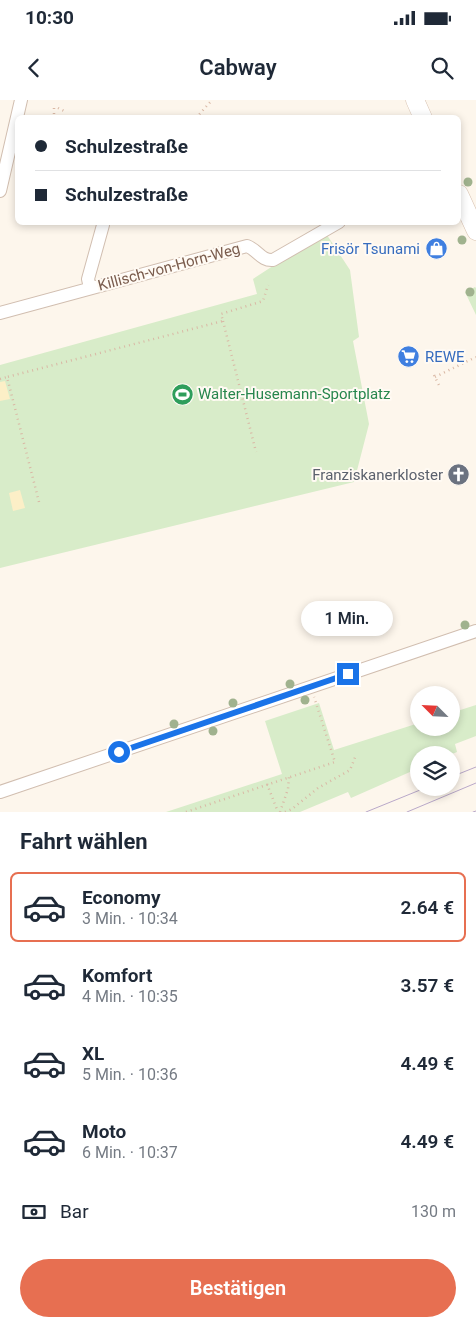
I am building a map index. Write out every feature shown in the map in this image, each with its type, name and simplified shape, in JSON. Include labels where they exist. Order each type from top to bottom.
[{"type":"main road","points":[[415,100],[422,115]]},
{"type":"main road","points":[[461,198],[476,231]]},
{"type":"street","points":[[18,115],[21,100]]},
{"type":"street","points":[[0,191],[15,126]]},
{"type":"street","name":"Killisch-von-Horn-Weg","points":[[90,288],[88,279],[103,225]]},
{"type":"street","name":"Killisch-von-Horn-Weg","points":[[0,313],[247,246],[254,249],[262,258],[273,260],[334,225]]},
{"type":"street","points":[[0,792],[476,631]]},
{"type":"path","points":[[199,115],[212,100]]},
{"type":"path","points":[[54,108],[54,115]]},
{"type":"path","points":[[58,108],[66,112]]},
{"type":"path","points":[[256,452],[221,314],[263,301],[268,285]]},
{"type":"path","points":[[0,379],[223,321]]},
{"type":"path","points":[[439,385],[435,376],[476,357]]},
{"type":"path","points":[[7,378],[39,502]]},
{"type":"path","points":[[186,812],[335,762],[311,686]]},
{"type":"path","points":[[285,812],[292,809],[318,788],[350,770],[356,755]]},
{"type":"path","points":[[279,812],[288,789],[289,777]]},
{"type":"path","points":[[267,784],[279,812]]},
{"type":"green space","name":"Walter-Husemann-Sportplatz","points":[[325,232],[350,270],[359,337],[353,341],[369,424],[354,482],[0,568],[0,365],[257,294],[253,279]]},
{"type":"green space","points":[[476,288],[476,315],[465,292]]},
{"type":"green space","points":[[319,703],[334,750],[410,726],[410,736],[460,736],[460,710],[476,705],[476,736],[455,744],[456,746],[410,746],[410,772],[351,798],[348,792],[300,812],[166,812],[282,774],[265,721]]},
{"type":"sand","points":[[5,381],[10,399],[0,401],[0,382]]},
{"type":"sand","points":[[20,490],[25,508],[13,511],[9,493]]},
{"type":"tram line","points":[[460,773],[476,767]]},
{"type":"tram line","points":[[407,812],[476,783]]},
{"type":"tram line","points":[[366,812],[410,794]]},
{"type":"place","name":"Frisör Tsunami","points":[[436,249]]},
{"type":"place","name":"REWE","points":[[409,357]]},
{"type":"place","name":"Walter-Husemann-Sportplatz","points":[[182,394]]},
{"type":"place","name":"Franziskanerkloster","points":[[459,475]]},
{"type":"route","points":[[119,752],[348,674]]}]
